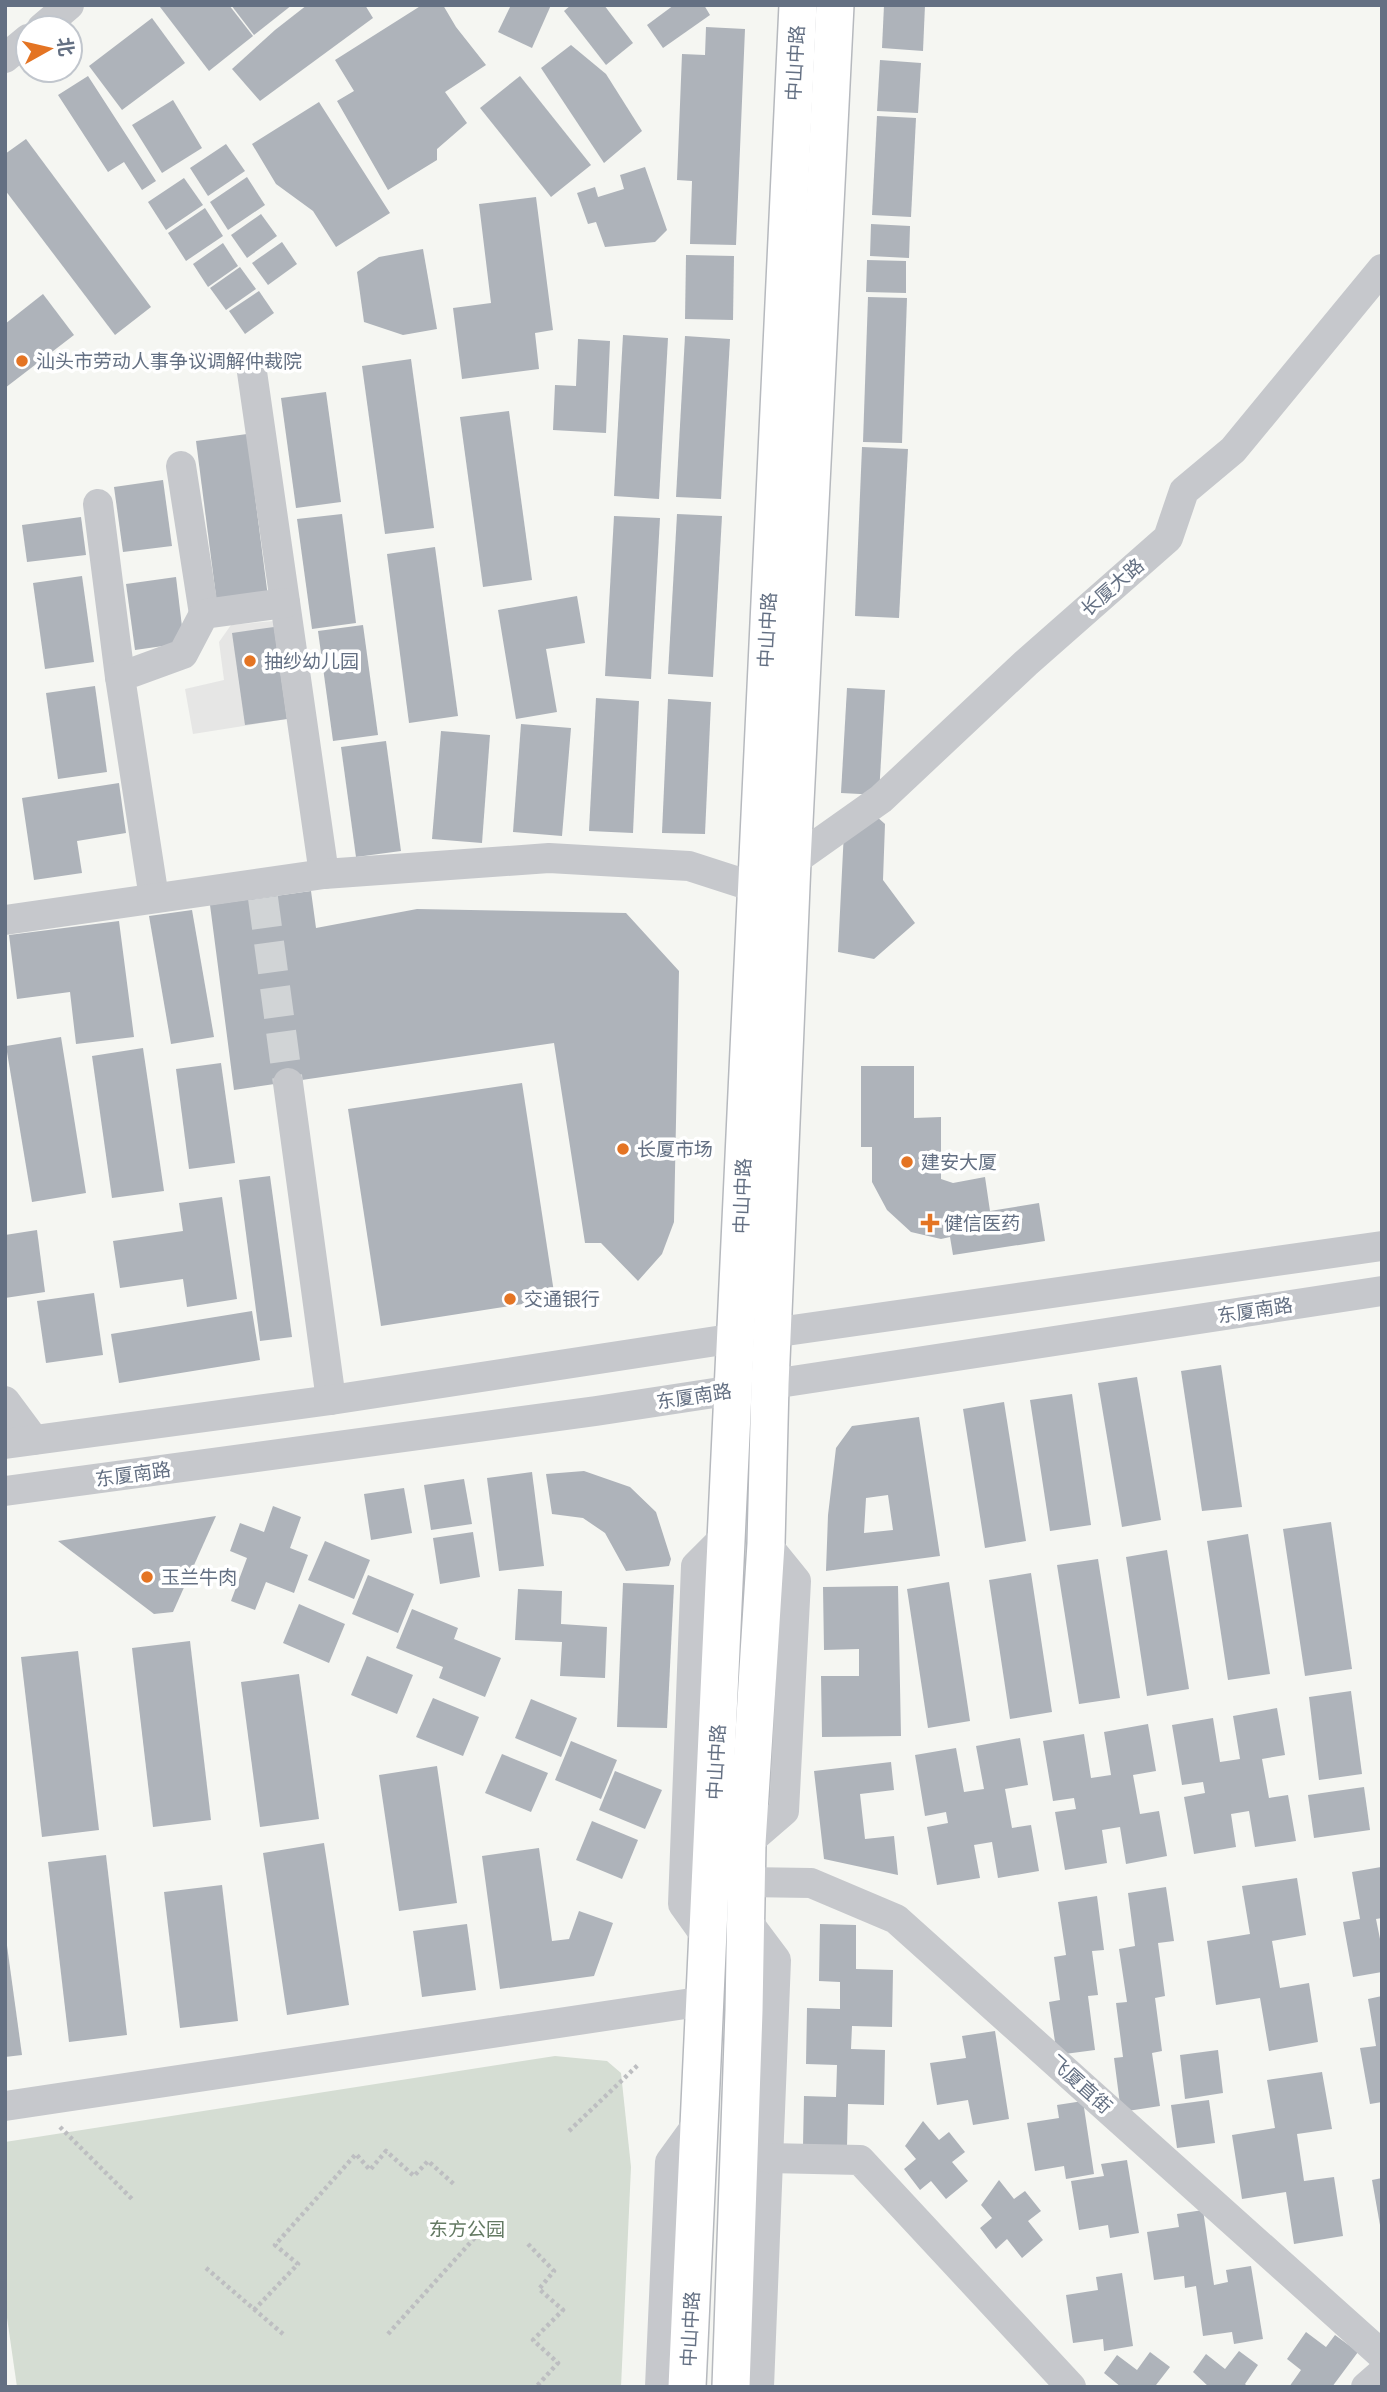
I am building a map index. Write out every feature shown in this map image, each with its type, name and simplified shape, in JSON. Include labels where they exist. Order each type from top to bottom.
[{"type":"main road","name":"中山中路","points":[[687,2387],[736,1338],[754,887],[798,5]]},
{"type":"main road","name":"中山中路","points":[[730,2387],[747,1843],[766,1544],[792,862],[835,5]]},
{"type":"street","name":"长厦大路","points":[[792,862],[881,799],[1026,663],[1168,538],[1184,491],[1233,450],[1382,269]]},
{"type":"street","points":[[251,365],[324,874]]},
{"type":"street","points":[[120,677],[183,654],[204,614],[181,466]]},
{"type":"street","points":[[98,504],[120,677],[154,898]]},
{"type":"street","points":[[204,614],[285,603]]},
{"type":"street","points":[[5,920],[154,898],[262,890],[324,874],[549,858],[689,866],[754,887]]},
{"type":"street","points":[[288,1083],[331,1400]]},
{"type":"street","points":[[5,1444],[331,1400],[736,1338],[1382,1247]]},
{"type":"street","name":"东厦南路","points":[[5,1491],[596,1411],[1382,1291]]},
{"type":"street","points":[[5,1401],[34,1440]]},
{"type":"street","name":"飞厦直街","points":[[747,1882],[811,1883],[896,1919],[1382,2355]]},
{"type":"street","points":[[746,1920],[776,1960],[759,2387]]},
{"type":"street","points":[[5,2106],[705,2001]]},
{"type":"street","points":[[660,2387],[670,2162],[699,2122]]},
{"type":"street","points":[[768,2158],[860,2160],[1071,2387]]},
{"type":"street","points":[[1366,2387],[1382,2373]]},
{"type":"path","points":[[569,2131],[639,2064]]},
{"type":"path","points":[[34,2101],[134,2201]]},
{"type":"path","points":[[254,2310],[298,2263],[275,2245],[356,2154],[370,2170],[386,2151],[414,2176],[428,2161],[456,2186]]},
{"type":"path","points":[[388,2334],[479,2233]]},
{"type":"path","points":[[528,2244],[554,2272],[539,2289],[563,2310],[533,2340],[558,2363],[536,2387]]},
{"type":"path","points":[[206,2268],[283,2334]]},
{"type":"shaded area","name":"抽纱幼儿园","points":[[274,621],[287,719],[193,734],[185,689],[224,680],[219,642],[231,625]]},
{"type":"green space","name":"东方公园","points":[[555,2056],[607,2061],[621,2073],[631,2167],[621,2387],[17,2387],[5,2304],[5,2142]]},
{"type":"building","points":[[229,5],[253,36],[209,71],[160,7]]},
{"type":"building","points":[[231,5],[292,5],[254,35]]},
{"type":"building","points":[[307,5],[365,5],[373,18],[260,101],[232,69]]},
{"type":"building","points":[[422,5],[443,5],[456,27],[486,65],[445,92],[467,123],[437,149],[437,160],[388,190],[337,101],[354,91],[335,60]]},
{"type":"building","points":[[511,5],[551,5],[532,48],[498,32]]},
{"type":"building","points":[[571,5],[604,5],[633,43],[606,65],[564,11]]},
{"type":"building","points":[[674,5],[704,5],[710,15],[663,48],[647,25]]},
{"type":"building","points":[[884,5],[925,5],[923,51],[882,48]]},
{"type":"building","points":[[152,18],[185,63],[122,110],[89,66]]},
{"type":"building","points":[[706,27],[745,29],[736,245],[690,244],[692,181],[677,180],[682,54],[705,55]]},
{"type":"building","points":[[571,45],[606,74],[642,131],[604,163],[541,68]]},
{"type":"building","points":[[880,60],[921,63],[918,113],[877,111]]},
{"type":"building","points":[[88,76],[156,181],[142,190],[124,162],[108,172],[58,95],[75,84],[84,84],[84,79]]},
{"type":"building","points":[[520,76],[591,165],[551,197],[480,108]]},
{"type":"building","points":[[173,100],[202,148],[162,173],[132,125]]},
{"type":"building","points":[[319,102],[390,213],[336,247],[313,211],[276,184],[252,144]]},
{"type":"building","points":[[877,116],[916,118],[911,217],[872,215]]},
{"type":"building","points":[[26,139],[151,307],[115,335],[5,190],[5,154]]},
{"type":"building","points":[[226,144],[245,171],[208,196],[190,168]]},
{"type":"building","points":[[645,167],[667,230],[655,242],[605,247],[596,222],[588,224],[577,193],[595,187],[598,197],[624,189],[620,175]]},
{"type":"building","points":[[247,177],[265,205],[228,230],[210,202]]},
{"type":"building","points":[[184,178],[203,205],[166,230],[148,202]]},
{"type":"building","points":[[536,197],[553,330],[535,333],[539,369],[462,379],[453,308],[491,303],[479,204]]},
{"type":"building","points":[[205,208],[223,236],[186,261],[168,233]]},
{"type":"building","points":[[261,214],[277,236],[247,258],[231,235]]},
{"type":"building","points":[[871,224],[910,226],[909,258],[870,256]]},
{"type":"building","points":[[282,242],[297,264],[268,285],[252,263]]},
{"type":"building","points":[[223,243],[238,266],[208,287],[193,264]]},
{"type":"building","points":[[423,249],[437,329],[403,335],[364,322],[357,272],[379,257]]},
{"type":"building","points":[[686,255],[734,256],[733,320],[685,319]]},
{"type":"building","points":[[867,260],[906,261],[906,293],[866,292]]},
{"type":"building","points":[[240,267],[256,289],[226,310],[210,288]]},
{"type":"building","points":[[259,291],[274,313],[245,334],[229,311]]},
{"type":"building","name":"汕头市劳动人事争议调解仲裁院","points":[[43,294],[74,335],[5,388],[5,324]]},
{"type":"building","points":[[868,297],[907,298],[902,443],[863,442]]},
{"type":"building","points":[[623,335],[668,338],[659,499],[614,496]]},
{"type":"building","points":[[685,336],[730,339],[721,499],[676,497]]},
{"type":"building","points":[[578,339],[610,341],[606,433],[553,430],[555,385],[576,386]]},
{"type":"building","points":[[411,359],[434,528],[385,534],[362,366]]},
{"type":"building","points":[[326,392],[341,502],[296,508],[281,398]]},
{"type":"building","points":[[509,411],[532,580],[483,587],[460,417]]},
{"type":"building","points":[[247,434],[268,597],[217,604],[196,441]]},
{"type":"building","points":[[862,447],[908,449],[899,618],[855,616]]},
{"type":"building","points":[[163,480],[172,546],[123,552],[114,487]]},
{"type":"building","points":[[342,514],[356,623],[312,629],[297,519]]},
{"type":"building","points":[[677,514],[722,516],[713,677],[668,674]]},
{"type":"building","points":[[614,516],[660,518],[651,679],[605,676]]},
{"type":"building","points":[[81,517],[86,555],[27,562],[22,525]]},
{"type":"building","points":[[435,547],[458,716],[409,723],[387,554]]},
{"type":"building","points":[[82,576],[94,662],[45,669],[33,583]]},
{"type":"building","points":[[176,577],[184,643],[135,650],[126,584]]},
{"type":"building","points":[[577,596],[585,643],[546,649],[557,712],[516,719],[498,610]]},
{"type":"building","points":[[363,625],[378,735],[333,741],[318,631]]},
{"type":"building","points":[[274,627],[287,719],[245,725],[232,633]]},
{"type":"building","points":[[95,686],[107,772],[58,779],[46,693]]},
{"type":"building","points":[[847,688],[885,690],[879,795],[841,793]]},
{"type":"building","points":[[596,698],[639,701],[633,833],[589,831]]},
{"type":"building","points":[[668,699],[711,702],[705,834],[662,833]]},
{"type":"building","points":[[521,724],[571,728],[562,836],[513,832]]},
{"type":"building","points":[[441,731],[490,735],[482,843],[432,839]]},
{"type":"building","points":[[386,741],[401,851],[356,857],[341,747]]},
{"type":"building","points":[[119,783],[126,833],[77,841],[82,873],[34,880],[22,798]]},
{"type":"building","points":[[876,816],[885,824],[883,880],[915,923],[874,959],[838,952],[844,831]]},
{"type":"building","name":"长厦市场","points":[[311,891],[316,928],[417,909],[626,913],[679,971],[674,1222],[662,1254],[638,1281],[601,1243],[585,1243],[554,1043],[234,1090],[210,905]]},
{"type":"building","points":[[192,910],[214,1037],[171,1044],[149,916]]},
{"type":"building","points":[[119,921],[134,1037],[76,1044],[70,992],[17,999],[9,935]]},
{"type":"building","points":[[61,1037],[86,1193],[32,1202],[6,1046]]},
{"type":"building","points":[[143,1048],[164,1191],[112,1198],[92,1056]]},
{"type":"building","points":[[221,1063],[235,1163],[189,1169],[176,1069]]},
{"type":"building","name":"建安大厦","points":[[861,1066],[914,1066],[914,1118],[941,1117],[941,1179],[953,1183],[985,1177],[990,1211],[1039,1203],[1045,1241],[953,1255],[950,1237],[941,1239],[911,1232],[887,1210],[872,1182],[872,1147],[861,1147]]},
{"type":"building","points":[[522,1083],[555,1299],[381,1326],[348,1109]]},
{"type":"building","points":[[270,1176],[292,1337],[260,1341],[239,1180]]},
{"type":"building","points":[[222,1197],[237,1299],[187,1307],[183,1279],[120,1288],[113,1241],[183,1231],[179,1203]]},
{"type":"building","points":[[37,1230],[45,1292],[5,1298],[5,1235]]},
{"type":"building","points":[[94,1293],[103,1355],[46,1363],[37,1301]]},
{"type":"building","points":[[252,1311],[260,1360],[119,1383],[111,1334]]},
{"type":"building","points":[[1221,1365],[1242,1507],[1202,1511],[1181,1371]]},
{"type":"building","points":[[1137,1377],[1161,1520],[1122,1527],[1098,1383]]},
{"type":"building","points":[[1072,1394],[1091,1525],[1050,1531],[1030,1400]]},
{"type":"building","points":[[1004,1402],[1026,1541],[985,1548],[963,1409]]},
{"type":"building","points":[[919,1417],[940,1556],[826,1571],[828,1515],[836,1448],[852,1426]],"holes":[[[888,1495],[893,1530],[864,1533],[866,1498]]]},
{"type":"building","points":[[584,1471],[630,1487],[656,1512],[671,1559],[669,1566],[626,1571],[605,1533],[583,1518],[552,1514],[546,1474]]},
{"type":"building","points":[[532,1472],[544,1566],[499,1571],[487,1478]]},
{"type":"building","points":[[464,1479],[472,1524],[431,1530],[424,1485]]},
{"type":"building","points":[[404,1488],[412,1533],[371,1540],[364,1494]]},
{"type":"building","points":[[273,1506],[301,1517],[290,1548],[308,1555],[294,1593],[266,1582],[255,1610],[231,1601],[247,1558],[230,1551],[240,1523],[264,1532]]},
{"type":"building","name":"玉兰牛肉","points":[[216,1516],[173,1612],[154,1614],[58,1541]]},
{"type":"building","points":[[1331,1522],[1352,1669],[1305,1676],[1283,1529]]},
{"type":"building","points":[[473,1532],[480,1577],[440,1584],[433,1538]]},
{"type":"building","points":[[1248,1534],[1270,1674],[1228,1680],[1207,1541]]},
{"type":"building","points":[[325,1541],[370,1560],[354,1599],[308,1580]]},
{"type":"building","points":[[1167,1550],[1189,1689],[1147,1696],[1126,1557]]},
{"type":"building","points":[[1098,1559],[1120,1698],[1079,1704],[1057,1565]]},
{"type":"building","points":[[1031,1573],[1052,1712],[1010,1719],[989,1580]]},
{"type":"building","points":[[368,1575],[414,1594],[398,1633],[352,1614]]},
{"type":"building","points":[[949,1582],[970,1721],[928,1728],[907,1589]]},
{"type":"building","points":[[623,1583],[674,1585],[667,1728],[617,1727]]},
{"type":"building","points":[[898,1586],[901,1736],[822,1737],[821,1676],[859,1676],[859,1649],[824,1650],[823,1587]]},
{"type":"building","points":[[518,1589],[562,1591],[561,1624],[607,1627],[605,1678],[560,1676],[562,1642],[515,1640]]},
{"type":"building","points":[[299,1604],[345,1624],[329,1663],[283,1643]]},
{"type":"building","points":[[412,1609],[458,1628],[454,1639],[501,1658],[485,1697],[439,1678],[443,1667],[396,1648]]},
{"type":"building","points":[[190,1641],[211,1820],[153,1827],[132,1648]]},
{"type":"building","points":[[78,1651],[99,1830],[42,1837],[21,1657]]},
{"type":"building","points":[[367,1656],[413,1675],[397,1714],[351,1695]]},
{"type":"building","points":[[299,1674],[319,1819],[260,1827],[241,1682]]},
{"type":"building","points":[[1351,1691],[1362,1774],[1319,1780],[1309,1697]]},
{"type":"building","points":[[433,1698],[479,1717],[463,1756],[416,1737]]},
{"type":"building","points":[[531,1699],[577,1718],[561,1757],[515,1738]]},
{"type":"building","points":[[1277,1708],[1285,1755],[1262,1759],[1269,1798],[1288,1795],[1296,1841],[1255,1847],[1249,1811],[1231,1814],[1236,1847],[1194,1854],[1184,1797],[1205,1793],[1203,1782],[1182,1785],[1172,1725],[1213,1718],[1220,1762],[1240,1759],[1233,1716]]},
{"type":"building","points":[[1148,1724],[1156,1771],[1133,1775],[1140,1814],[1159,1811],[1167,1856],[1126,1864],[1120,1827],[1102,1830],[1107,1863],[1065,1870],[1055,1812],[1076,1809],[1074,1798],[1053,1801],[1043,1741],[1084,1734],[1091,1778],[1111,1775],[1104,1732]]},
{"type":"building","points":[[1020,1738],[1028,1785],[1005,1789],[1012,1828],[1031,1825],[1039,1871],[998,1878],[992,1842],[974,1845],[980,1878],[937,1885],[927,1827],[948,1823],[946,1812],[925,1816],[915,1755],[956,1748],[964,1792],[984,1789],[976,1746]]},
{"type":"building","points":[[571,1741],[617,1760],[601,1799],[555,1780]]},
{"type":"building","points":[[502,1754],[548,1773],[531,1812],[485,1793]]},
{"type":"building","points":[[891,1762],[894,1790],[860,1794],[865,1839],[894,1836],[898,1875],[824,1859],[814,1771]]},
{"type":"building","points":[[437,1766],[457,1903],[399,1911],[379,1775]]},
{"type":"building","points":[[615,1771],[662,1790],[645,1829],[599,1810]]},
{"type":"building","points":[[1364,1787],[1370,1830],[1314,1838],[1308,1795]]},
{"type":"building","points":[[592,1821],[638,1840],[622,1879],[576,1860]]},
{"type":"building","points":[[324,1843],[349,2005],[287,2015],[263,1853]]},
{"type":"building","points":[[539,1848],[552,1941],[569,1939],[579,1911],[613,1923],[594,1976],[500,1989],[482,1856]]},
{"type":"building","points":[[106,1855],[127,2035],[69,2042],[48,1862]]},
{"type":"building","points":[[1381,1867],[1382,1918],[1376,1919],[1382,1949],[1382,1972],[1353,1977],[1343,1922],[1360,1919],[1352,1872]]},
{"type":"building","points":[[1297,1878],[1306,1935],[1272,1941],[1280,1988],[1309,1983],[1318,2042],[1269,2051],[1260,1998],[1216,2005],[1207,1941],[1250,1934],[1242,1886]]},
{"type":"building","points":[[222,1885],[238,2021],[180,2028],[164,1892]]},
{"type":"building","points":[[1166,1887],[1174,1941],[1158,1943],[1165,1996],[1155,1998],[1162,2051],[1152,2053],[1160,2106],[1121,2112],[1114,2058],[1123,2057],[1116,2003],[1127,2002],[1119,1949],[1135,1946],[1128,1893]]},
{"type":"building","points":[[1097,1896],[1104,1950],[1092,1951],[1098,1995],[1088,1996],[1095,2050],[1057,2055],[1049,2002],[1060,2000],[1054,1957],[1066,1955],[1058,1902]]},
{"type":"building","points":[[467,1924],[476,1990],[422,1997],[413,1931]]},
{"type":"building","points":[[820,1924],[856,1925],[856,1969],[893,1970],[892,2027],[852,2026],[851,2049],[885,2050],[884,2105],[848,2104],[847,2147],[803,2146],[804,2096],[836,2097],[837,2065],[806,2064],[807,2008],[840,2009],[840,1982],[819,1981]]},
{"type":"building","points":[[5,1931],[22,2055],[5,2057]]},
{"type":"building","points":[[1382,1996],[1382,2102],[1370,2104],[1360,2048],[1376,2046],[1368,1999]]},
{"type":"building","points":[[995,2031],[1009,2119],[973,2125],[968,2100],[937,2105],[930,2063],[966,2058],[962,2036]]},
{"type":"building","points":[[1218,2050],[1223,2093],[1185,2099],[1180,2055]]},
{"type":"building","points":[[1322,2072],[1332,2129],[1297,2134],[1304,2181],[1334,2177],[1343,2236],[1294,2244],[1286,2192],[1242,2199],[1232,2135],[1275,2128],[1267,2080]]},
{"type":"building","points":[[1209,2100],[1215,2143],[1177,2148],[1171,2105]]},
{"type":"building","points":[[1083,2101],[1094,2174],[1066,2179],[1064,2166],[1035,2171],[1027,2123],[1059,2118],[1057,2105]]},
{"type":"building","points":[[923,2121],[939,2140],[949,2132],[965,2152],[952,2162],[968,2181],[946,2199],[931,2181],[920,2190],[904,2169],[916,2159],[905,2146]]},
{"type":"building","points":[[1127,2160],[1139,2233],[1110,2238],[1108,2225],[1079,2230],[1071,2181],[1104,2176],[1101,2164]]},
{"type":"building","points":[[1382,2178],[1382,2225],[1380,2225],[1372,2180]]},
{"type":"building","points":[[999,2180],[1014,2199],[1025,2191],[1041,2211],[1028,2221],[1043,2240],[1022,2258],[1007,2239],[996,2249],[980,2228],[992,2218],[981,2205]]},
{"type":"building","points":[[1203,2210],[1214,2285],[1228,2282],[1226,2270],[1251,2266],[1263,2339],[1234,2344],[1232,2332],[1203,2336],[1196,2286],[1185,2288],[1184,2276],[1154,2280],[1147,2232],[1179,2227],[1177,2214]]},
{"type":"building","points":[[1122,2273],[1133,2346],[1104,2351],[1103,2339],[1073,2343],[1066,2295],[1098,2290],[1096,2277]]},
{"type":"building","points":[[1306,2332],[1326,2347],[1335,2335],[1358,2352],[1332,2387],[1289,2387],[1301,2370],[1287,2359]]},
{"type":"building","points":[[1239,2351],[1258,2365],[1245,2384],[1248,2387],[1209,2387],[1193,2372],[1206,2354],[1225,2369]]},
{"type":"building","points":[[1150,2352],[1170,2367],[1156,2385],[1158,2387],[1121,2387],[1104,2373],[1117,2355],[1137,2370]]},
{"type":"tunnel","points":[[263,898],[288,1083]]},
{"type":"place","name":"汕头市劳动人事争议调解仲裁院","points":[[22,361]]},
{"type":"place","name":"抽纱幼儿园","points":[[250,661]]},
{"type":"place","name":"长厦市场","points":[[623,1149]]},
{"type":"place","name":"建安大厦","points":[[907,1162]]},
{"type":"place","name":"健信医药","points":[[930,1223]]},
{"type":"place","name":"交通银行","points":[[510,1299]]},
{"type":"place","name":"玉兰牛肉","points":[[147,1577]]}]
